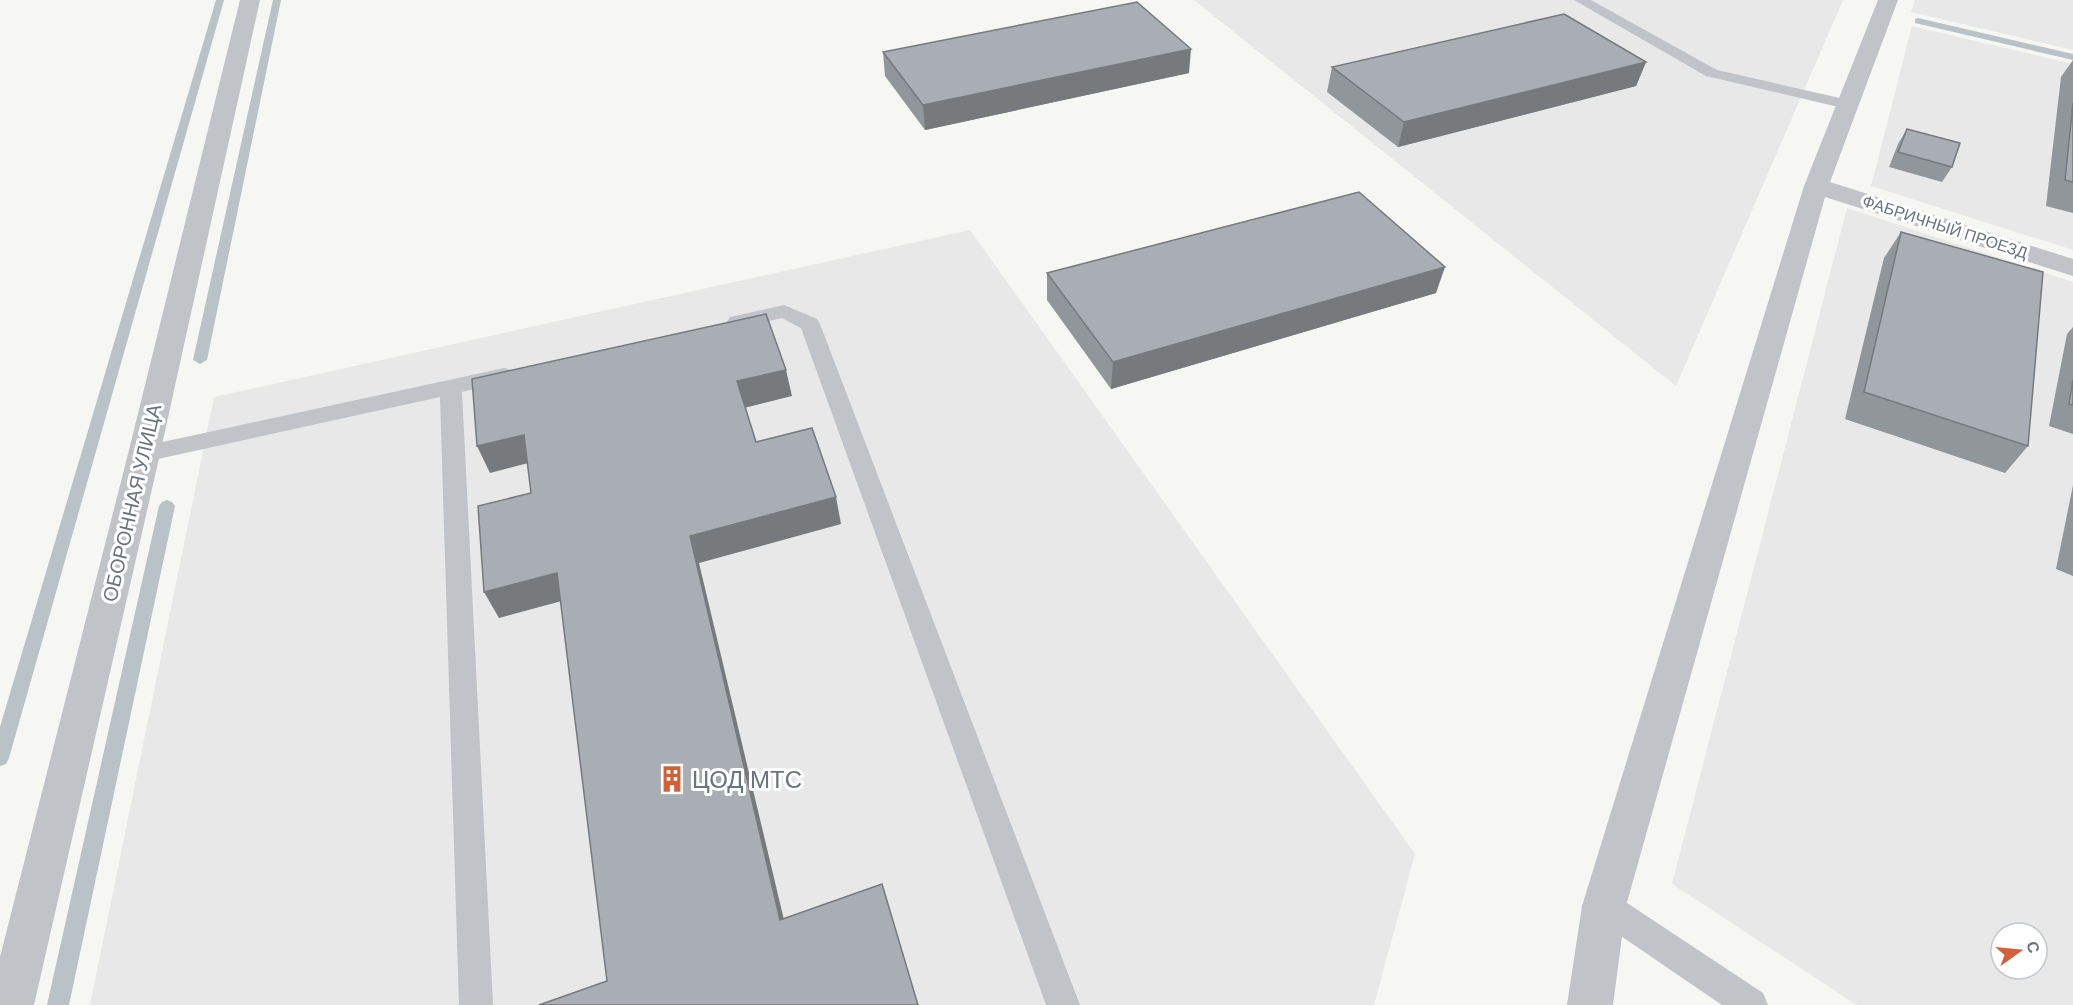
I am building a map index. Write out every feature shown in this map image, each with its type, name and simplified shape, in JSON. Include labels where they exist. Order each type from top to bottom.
[{"type":"street","name":"ОБОРОННАЯ УЛИЦА","points":[[11,1005],[144,454],[250,0]]},
{"type":"street","points":[[1590,1005],[1604,906],[1816,186],[1888,0]]},
{"type":"street","name":"ФАБРИЧНЫЙ ПРОЕЗД","points":[[1816,186],[2073,268]]},
{"type":"lane","points":[[1581,0],[1712,73],[1847,104]]},
{"type":"lane","points":[[715,327],[784,311],[810,324],[1063,1005]]},
{"type":"lane","points":[[144,454],[531,369]]},
{"type":"lane","points":[[451,387],[476,1005]]},
{"type":"lane","points":[[1604,906],[1751,1005]]},
{"type":"shaded area","points":[[1194,0],[1843,0],[1676,386]]},
{"type":"shaded area","points":[[1915,0],[2073,0],[2073,50],[1911,12]]},
{"type":"shaded area","points":[[1912,26],[2073,64],[2073,250],[1871,186]]},
{"type":"shaded area","points":[[1847,208],[2073,282],[2073,1005],[1857,1005],[1672,884]]},
{"type":"shaded area","points":[[970,230],[1415,854],[1374,1005],[90,1005],[214,397]]},
{"type":"building","points":[[1137,2],[1191,49],[923,105],[883,52]]},
{"type":"building","points":[[1564,14],[1646,62],[1404,122],[1332,67]]},
{"type":"building","points":[[2073,103],[2073,182],[2065,180]]},
{"type":"building","points":[[1907,129],[1960,143],[1952,167],[1898,152]]},
{"type":"building","points":[[1359,192],[1445,267],[1113,362],[1047,273]]},
{"type":"building","points":[[1901,232],[2043,272],[2028,446],[1864,392]]},
{"type":"building","name":"ЦОД МТС","points":[[766,314],[786,370],[737,381],[756,442],[812,428],[836,497],[690,536],[780,920],[882,884],[918,1005],[539,1005],[607,981],[557,573],[484,592],[478,506],[531,493],[524,435],[477,446],[472,379]]},
{"type":"building","points":[[2073,380],[2073,405],[2069,404]]},
{"type":"waterway","points":[[0,758],[220,0]]},
{"type":"waterway","points":[[200,360],[277,0]]},
{"type":"waterway","points":[[1918,21],[2073,57]]},
{"type":"waterway","points":[[58,1005],[167,506]]},
{"type":"place","name":"ЦОД МТС","points":[[672,779]]}]
